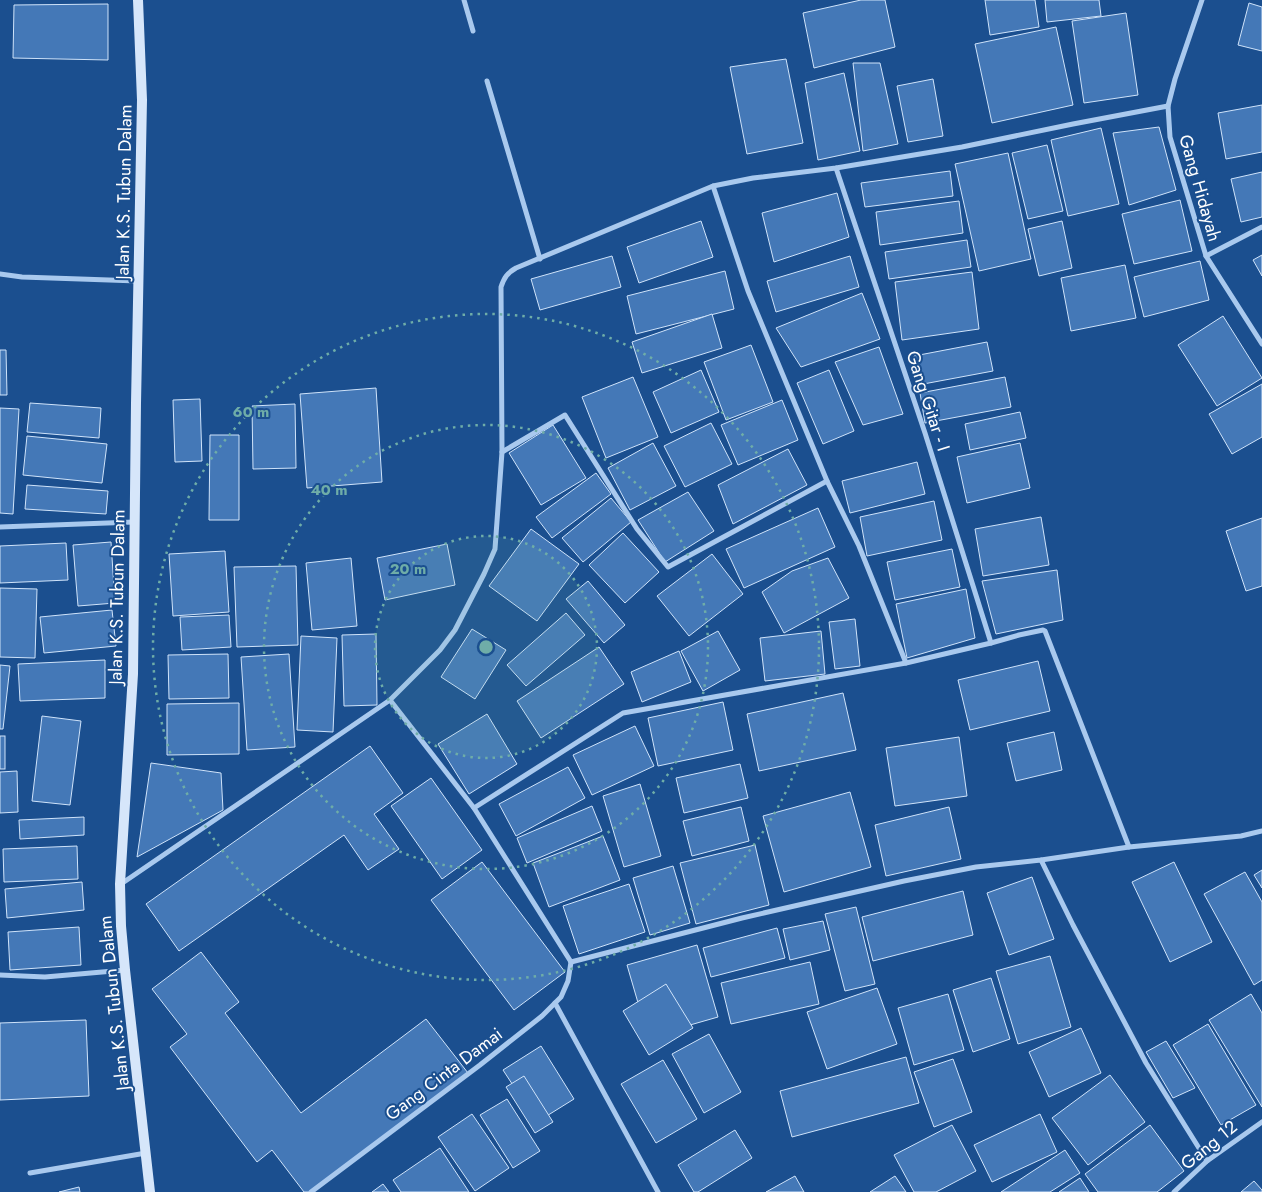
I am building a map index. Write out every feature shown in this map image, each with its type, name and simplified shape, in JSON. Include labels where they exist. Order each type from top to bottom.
[{"type":"street","name":"Jalan K.S. Tubun Dalam","points":[[138,0],[142,100],[133,674],[120,884],[125,970],[150,1192]]},
{"type":"street","points":[[464,0],[473,31]]},
{"type":"street","name":"Gang Hidayah","points":[[1202,0],[1175,79],[1168,106],[1170,137],[1206,256],[1262,344]]},
{"type":"street","points":[[487,81],[540,259]]},
{"type":"street","points":[[120,884],[390,700],[440,650],[455,630],[495,549],[502,452],[501,287],[508,272],[713,186],[753,178],[836,168],[962,147],[1168,106]]},
{"type":"street","name":"Gang Gitar - I","points":[[836,168],[925,433],[991,643]]},
{"type":"street","points":[[713,186],[748,291],[827,481],[859,546],[906,662]]},
{"type":"street","points":[[1206,256],[1262,227]]},
{"type":"street","points":[[0,274],[22,277],[138,281]]},
{"type":"street","points":[[502,452],[564,415],[636,529],[668,566],[827,481]]},
{"type":"street","points":[[0,527],[135,522]]},
{"type":"street","points":[[474,808],[623,713],[906,662],[1040,630],[1045,631],[1129,847]]},
{"type":"street","points":[[390,700],[474,808],[571,962],[742,918],[904,880],[976,866],[1041,860],[1129,847],[1241,836],[1262,831]]},
{"type":"street","points":[[1041,860],[1146,1063],[1207,1161]]},
{"type":"street","name":"Gang Cinta Damai","points":[[311,1192],[542,1016],[561,997],[568,981],[571,962]]},
{"type":"street","points":[[0,976],[45,977],[125,970]]},
{"type":"street","points":[[555,1003],[658,1192]]},
{"type":"street","name":"Gang 12","points":[[1174,1192],[1207,1161],[1262,1122]]},
{"type":"street","points":[[30,1173],[146,1153]]},
{"type":"building","points":[[861,0],[885,0],[895,47],[814,68],[803,13]]},
{"type":"building","points":[[985,0],[1035,0],[1039,27],[990,35]]},
{"type":"building","points":[[1045,0],[1099,0],[1101,16],[1047,22]]},
{"type":"building","points":[[1249,3],[1262,7],[1262,51],[1238,45]]},
{"type":"building","points":[[108,4],[108,60],[13,58],[14,5]]},
{"type":"building","points":[[1126,13],[1138,95],[1084,103],[1072,21]]},
{"type":"building","points":[[1056,27],[1073,105],[992,123],[975,44]]},
{"type":"building","points":[[786,59],[803,143],[747,154],[730,67]]},
{"type":"building","points":[[853,63],[880,63],[898,144],[863,151]]},
{"type":"building","points":[[844,73],[860,151],[818,160],[805,83]]},
{"type":"building","points":[[933,79],[943,136],[908,142],[897,86]]},
{"type":"building","points":[[1262,105],[1262,152],[1226,159],[1218,113]]},
{"type":"building","points":[[1159,127],[1176,190],[1129,205],[1113,133]]},
{"type":"building","points":[[1101,128],[1119,204],[1068,216],[1051,140]]},
{"type":"building","points":[[1047,145],[1063,211],[1028,219],[1012,153]]},
{"type":"building","points":[[1008,153],[1031,259],[979,271],[955,164]]},
{"type":"building","points":[[950,171],[953,196],[865,207],[861,183]]},
{"type":"building","points":[[1262,172],[1262,217],[1241,222],[1231,179]]},
{"type":"building","points":[[837,193],[849,237],[774,262],[762,213]]},
{"type":"building","points":[[1180,200],[1192,251],[1134,264],[1122,214]]},
{"type":"building","points":[[959,201],[963,233],[880,245],[876,212]]},
{"type":"building","points":[[701,221],[713,257],[639,283],[627,247]]},
{"type":"building","points":[[1062,221],[1072,268],[1039,276],[1028,229]]},
{"type":"building","points":[[967,240],[971,267],[889,279],[885,252]]},
{"type":"building","points":[[1262,255],[1262,276],[1253,260]]},
{"type":"building","points":[[612,256],[621,287],[540,310],[531,279]]},
{"type":"building","points":[[850,256],[859,287],[776,312],[767,281]]},
{"type":"building","points":[[1200,261],[1209,300],[1144,317],[1134,277]]},
{"type":"building","points":[[1125,265],[1136,318],[1071,331],[1061,278]]},
{"type":"building","points":[[725,271],[734,309],[636,334],[627,296]]},
{"type":"building","points":[[972,272],[979,329],[902,340],[895,282]]},
{"type":"building","points":[[862,293],[880,339],[801,367],[776,328]]},
{"type":"building","points":[[712,314],[722,348],[642,373],[632,342]]},
{"type":"building","points":[[1223,316],[1262,378],[1217,406],[1178,345]]},
{"type":"building","points":[[987,342],[993,371],[918,385],[914,356]]},
{"type":"building","points":[[751,345],[773,402],[726,420],[704,362]]},
{"type":"building","points":[[879,347],[903,414],[863,425],[835,362]]},
{"type":"building","points":[[0,350],[6,350],[7,395],[0,395]]},
{"type":"building","points":[[701,370],[719,412],[671,433],[653,392]]},
{"type":"building","points":[[829,370],[854,431],[823,444],[797,383]]},
{"type":"building","points":[[633,377],[658,437],[606,458],[582,397]]},
{"type":"building","points":[[1005,377],[1011,407],[925,423],[920,393]]},
{"type":"building","points":[[1262,384],[1262,437],[1232,454],[1209,414]]},
{"type":"building","points":[[376,388],[382,482],[307,488],[300,394]]},
{"type":"building","points":[[200,399],[202,461],[175,462],[173,400]]},
{"type":"building","points":[[782,400],[798,440],[738,465],[721,425]]},
{"type":"building","points":[[30,403],[101,408],[99,438],[27,432]]},
{"type":"building","points":[[295,404],[296,468],[253,469],[252,406]]},
{"type":"building","points":[[0,408],[19,409],[13,514],[0,513]]},
{"type":"building","points":[[1020,412],[1026,438],[970,450],[965,424]]},
{"type":"building","points":[[711,423],[732,464],[685,487],[664,446]]},
{"type":"building","points":[[553,425],[586,478],[541,505],[509,453]]},
{"type":"building","points":[[210,435],[239,435],[239,520],[209,520]]},
{"type":"building","points":[[27,436],[107,444],[102,483],[23,475]]},
{"type":"building","points":[[653,443],[676,486],[630,510],[608,468]]},
{"type":"building","points":[[1020,443],[1030,488],[967,503],[957,457]]},
{"type":"building","points":[[788,449],[807,485],[733,524],[718,485]]},
{"type":"building","points":[[917,462],[925,494],[850,513],[842,481]]},
{"type":"building","points":[[596,473],[611,494],[552,538],[536,517]]},
{"type":"building","points":[[27,485],[108,491],[106,514],[25,509]]},
{"type":"building","points":[[688,492],[714,531],[665,562],[638,520]]},
{"type":"building","points":[[611,498],[631,522],[583,562],[562,538]]},
{"type":"building","points":[[934,501],[942,540],[867,556],[860,517]]},
{"type":"building","points":[[818,508],[835,547],[744,588],[726,549]]},
{"type":"building","points":[[1041,517],[1049,565],[983,576],[975,529]]},
{"type":"building","points":[[1262,518],[1262,586],[1246,591],[1226,531]]},
{"type":"building","points":[[531,529],[579,564],[537,621],[489,586]]},
{"type":"building","points":[[623,533],[659,572],[625,603],[589,565]]},
{"type":"building","points":[[111,542],[115,603],[78,606],[73,545]]},
{"type":"building","points":[[66,543],[68,580],[0,583],[0,546]]},
{"type":"building","points":[[447,544],[455,585],[385,600],[377,558]]},
{"type":"building","points":[[952,549],[960,587],[895,600],[887,562]]},
{"type":"building","points":[[225,551],[229,612],[173,616],[169,554]]},
{"type":"building","points":[[712,554],[743,594],[689,636],[657,596]]},
{"type":"building","points":[[351,558],[357,626],[312,630],[306,563]]},
{"type":"building","points":[[828,558],[849,598],[784,633],[762,592],[792,571]]},
{"type":"building","points":[[296,566],[298,645],[237,647],[234,567]]},
{"type":"building","points":[[1057,570],[1063,620],[996,634],[982,581]]},
{"type":"building","points":[[588,581],[625,625],[604,643],[566,599]]},
{"type":"building","points":[[0,588],[37,589],[35,658],[0,657]]},
{"type":"building","points":[[966,589],[975,638],[907,658],[896,604]]},
{"type":"building","points":[[112,610],[116,646],[44,653],[40,617]]},
{"type":"building","points":[[566,613],[585,635],[526,686],[507,665]]},
{"type":"building","points":[[229,615],[231,647],[182,650],[180,617]]},
{"type":"building","points":[[855,619],[860,666],[835,669],[829,622]]},
{"type":"building","points":[[472,629],[506,650],[475,699],[441,677]]},
{"type":"building","points":[[718,631],[740,670],[703,691],[681,651]]},
{"type":"building","points":[[821,631],[825,674],[765,681],[760,638]]},
{"type":"building","points":[[376,634],[377,705],[344,706],[342,635]]},
{"type":"building","points":[[301,636],[337,638],[333,732],[297,730]]},
{"type":"building","points":[[599,647],[624,684],[541,738],[517,701]]},
{"type":"building","points":[[679,651],[691,682],[642,702],[631,672]]},
{"type":"building","points":[[228,654],[229,698],[169,699],[168,655]]},
{"type":"building","points":[[289,654],[295,747],[247,750],[241,657]]},
{"type":"building","points":[[105,660],[105,698],[20,701],[18,664]]},
{"type":"building","points":[[1038,661],[1050,711],[970,730],[958,680]]},
{"type":"building","points":[[0,665],[10,666],[3,729],[0,729]]},
{"type":"building","points":[[843,693],[856,750],[759,771],[747,714]]},
{"type":"building","points":[[723,702],[733,750],[658,766],[648,718]]},
{"type":"building","points":[[239,703],[239,754],[167,755],[167,704]]},
{"type":"building","points":[[487,714],[517,764],[469,794],[438,744]]},
{"type":"building","points":[[42,716],[81,721],[70,805],[32,801]]},
{"type":"building","points":[[635,726],[654,766],[592,795],[573,755]]},
{"type":"building","points":[[1054,732],[1062,770],[1016,781],[1007,743]]},
{"type":"building","points":[[0,736],[5,736],[5,769],[0,769]]},
{"type":"building","points":[[959,737],[967,796],[895,806],[886,748]]},
{"type":"building","points":[[370,746],[403,793],[374,814],[399,849],[368,870],[344,835],[179,951],[146,904]]},
{"type":"building","points":[[151,763],[221,773],[223,810],[137,857]]},
{"type":"building","points":[[740,764],[748,798],[684,813],[676,778]]},
{"type":"building","points":[[568,767],[585,798],[516,836],[499,804]]},
{"type":"building","points":[[17,771],[18,812],[0,813],[0,772]]},
{"type":"building","points":[[431,778],[482,850],[442,879],[391,806]]},
{"type":"building","points":[[640,784],[661,856],[624,867],[603,796]]},
{"type":"building","points":[[850,792],[871,867],[784,892],[763,816]]},
{"type":"building","points":[[592,806],[602,831],[527,863],[517,838]]},
{"type":"building","points":[[741,807],[749,841],[692,856],[683,821]]},
{"type":"building","points":[[949,807],[961,859],[886,876],[875,825]]},
{"type":"building","points":[[84,817],[84,835],[20,839],[19,820]]},
{"type":"building","points":[[603,836],[620,880],[549,907],[533,863]]},
{"type":"building","points":[[755,845],[769,905],[696,924],[680,863]]},
{"type":"building","points":[[77,846],[78,879],[4,882],[3,849]]},
{"type":"building","points":[[482,862],[565,972],[514,1010],[431,900]]},
{"type":"building","points":[[1174,862],[1212,942],[1170,962],[1132,882]]},
{"type":"building","points":[[673,866],[690,923],[650,935],[633,878]]},
{"type":"building","points":[[1262,870],[1262,888],[1254,875]]},
{"type":"building","points":[[1245,872],[1262,902],[1262,980],[1254,985],[1204,894]]},
{"type":"building","points":[[1032,877],[1054,939],[1009,955],[987,893]]},
{"type":"building","points":[[82,882],[84,910],[7,918],[5,889]]},
{"type":"building","points":[[629,884],[645,932],[579,954],[563,906]]},
{"type":"building","points":[[963,891],[973,935],[873,961],[862,917]]},
{"type":"building","points":[[856,907],[875,984],[845,991],[825,914]]},
{"type":"building","points":[[823,921],[830,950],[790,960],[783,929]]},
{"type":"building","points":[[79,927],[81,965],[10,970],[8,932]]},
{"type":"building","points":[[777,928],[785,958],[711,977],[703,948]]},
{"type":"building","points":[[697,945],[718,1017],[648,1037],[627,965]]},
{"type":"building","points":[[201,952],[239,1002],[225,1013],[301,1113],[426,1019],[468,1073],[309,1192],[304,1192],[272,1150],[257,1162],[170,1047],[187,1034],[152,989]]},
{"type":"building","points":[[1050,956],[1071,1027],[1018,1044],[996,971]]},
{"type":"building","points":[[810,962],[819,1004],[731,1024],[721,983]]},
{"type":"building","points":[[991,978],[1010,1039],[973,1052],[953,990]]},
{"type":"building","points":[[666,984],[693,1028],[649,1055],[623,1011]]},
{"type":"building","points":[[877,988],[897,1044],[827,1069],[807,1012]]},
{"type":"building","points":[[948,994],[964,1050],[914,1065],[898,1008]]},
{"type":"building","points":[[1251,994],[1262,1013],[1262,1107],[1209,1020]]},
{"type":"building","points":[[86,1020],[89,1096],[0,1100],[0,1023]]},
{"type":"building","points":[[1208,1024],[1256,1105],[1221,1125],[1173,1045]]},
{"type":"building","points":[[1081,1028],[1101,1073],[1049,1097],[1029,1052]]},
{"type":"building","points":[[709,1034],[741,1092],[704,1113],[672,1054]]},
{"type":"building","points":[[1166,1041],[1195,1088],[1173,1098],[1146,1052]]},
{"type":"building","points":[[541,1046],[574,1099],[537,1122],[503,1070]]},
{"type":"building","points":[[906,1057],[919,1103],[792,1137],[780,1091]]},
{"type":"building","points":[[953,1059],[972,1112],[934,1127],[914,1072]]},
{"type":"building","points":[[663,1060],[697,1119],[656,1143],[621,1084]]},
{"type":"building","points":[[1110,1075],[1145,1122],[1088,1165],[1052,1118]]},
{"type":"building","points":[[524,1076],[553,1122],[535,1133],[506,1087]]},
{"type":"building","points":[[507,1099],[540,1151],[513,1168],[480,1115]]},
{"type":"building","points":[[472,1114],[509,1168],[475,1191],[438,1137]]},
{"type":"building","points":[[1040,1114],[1057,1152],[992,1182],[974,1145]]},
{"type":"building","points":[[952,1125],[976,1171],[936,1192],[914,1192],[894,1155]]},
{"type":"building","points":[[1150,1125],[1184,1171],[1157,1192],[1098,1192],[1085,1174]]},
{"type":"building","points":[[735,1130],[752,1158],[698,1192],[694,1192],[678,1165]]},
{"type":"building","points":[[440,1148],[469,1192],[401,1192],[393,1180]]},
{"type":"building","points":[[1065,1150],[1080,1173],[1050,1192],[1001,1192]]},
{"type":"building","points":[[795,1176],[804,1192],[766,1192]]},
{"type":"building","points":[[895,1176],[906,1192],[870,1192]]},
{"type":"building","points":[[1080,1178],[1089,1192],[1059,1192]]},
{"type":"building","points":[[1254,1181],[1262,1192],[1241,1192]]},
{"type":"building","points":[[383,1184],[389,1192],[372,1192]]},
{"type":"building","points":[[79,1187],[80,1192],[59,1192]]}]
